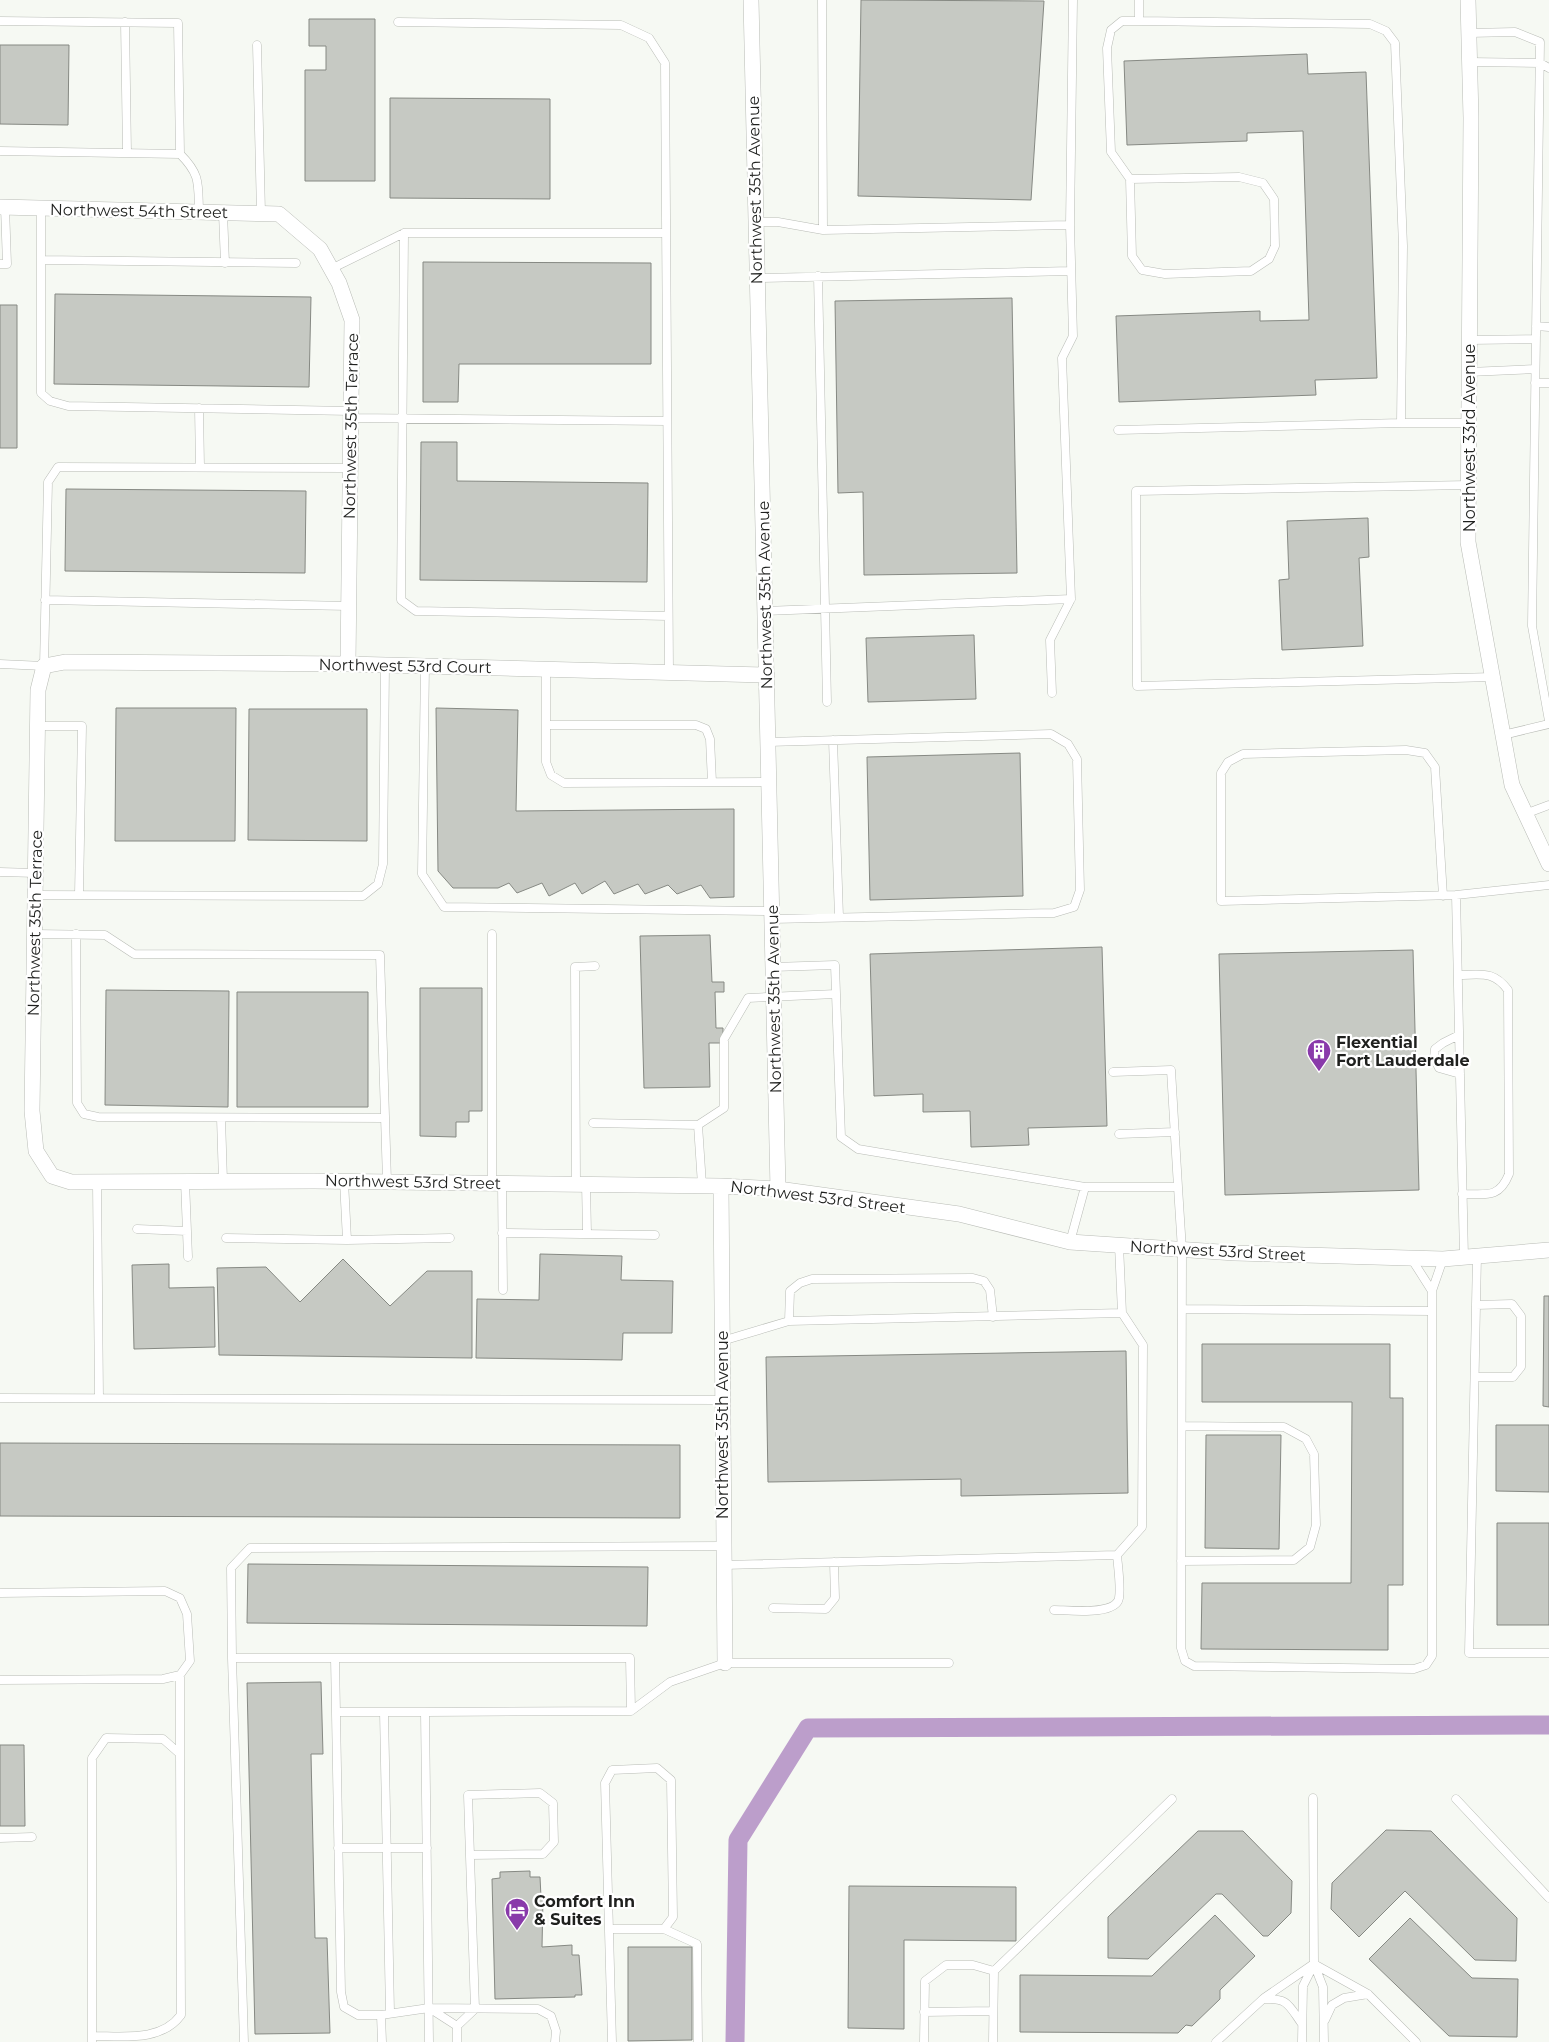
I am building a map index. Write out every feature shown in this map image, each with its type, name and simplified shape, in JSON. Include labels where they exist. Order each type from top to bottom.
[{"type":"street","name":"Northwest 35th Avenue","points":[[751,0],[778,1189]]},
{"type":"street","name":"Northwest 33rd Avenue","points":[[1468,0],[1471,118],[1468,542],[1512,785],[1549,864]]},
{"type":"street","name":"Northwest 54th Street","points":[[2,207],[279,214]]},
{"type":"street","name":"Northwest 35th Terrace","points":[[279,214],[320,249],[339,283],[352,320],[348,664]]},
{"type":"street","name":"Northwest 53rd Court","points":[[44,666],[65,662],[348,664],[767,675]]},
{"type":"street","name":"Northwest 35th Terrace","points":[[44,666],[38,690],[32,1111],[36,1151],[52,1176]]},
{"type":"street","name":"Northwest 53rd Street","points":[[52,1176],[71,1182],[387,1181],[702,1185],[778,1189],[959,1214],[1070,1242],[1235,1254],[1443,1259],[1549,1250]]},
{"type":"street","name":"Northwest 35th Avenue","points":[[721,1186],[725,1664]]},
{"type":"lane","points":[[822,0],[823,230]]},
{"type":"lane","points":[[1052,693],[1050,640],[1071,600],[1062,358],[1073,336],[1070,225],[1073,0]]},
{"type":"lane","points":[[1139,0],[1139,21]]},
{"type":"lane","points":[[0,21],[178,23],[180,154]]},
{"type":"lane","points":[[1130,179],[1238,177],[1263,183],[1274,199],[1275,246],[1269,259],[1251,271],[1164,274],[1142,270],[1132,256],[1130,179],[1111,152],[1107,48],[1111,30],[1122,21],[1370,24],[1386,31],[1395,43],[1403,246],[1401,423]]},
{"type":"lane","points":[[125,22],[128,153]]},
{"type":"lane","points":[[398,22],[621,25],[649,38],[666,64],[669,673]]},
{"type":"lane","points":[[1469,33],[1515,32],[1540,42],[1532,626],[1549,722],[1503,735]]},
{"type":"lane","points":[[257,45],[261,213]]},
{"type":"lane","points":[[1469,62],[1540,63],[1549,68]]},
{"type":"lane","points":[[0,151],[180,154],[193,167],[198,181],[199,212]]},
{"type":"lane","points":[[0,264],[7,264],[2,207]]},
{"type":"lane","points":[[41,208],[41,393],[50,401],[68,406],[199,408],[351,414],[402,419],[667,421]]},
{"type":"lane","points":[[223,213],[225,262]]},
{"type":"lane","points":[[756,222],[778,222],[823,230],[1070,225]]},
{"type":"lane","points":[[331,269],[404,233],[666,233]]},
{"type":"lane","points":[[404,233],[401,600],[416,611],[668,616]]},
{"type":"lane","points":[[41,260],[296,263]]},
{"type":"lane","points":[[758,278],[1071,271]]},
{"type":"lane","points":[[818,276],[827,702]]},
{"type":"lane","points":[[1536,326],[1549,327]]},
{"type":"lane","points":[[1469,340],[1535,339]]},
{"type":"lane","points":[[1469,372],[1535,369]]},
{"type":"lane","points":[[1535,383],[1549,383]]},
{"type":"lane","points":[[199,408],[200,467]]},
{"type":"lane","points":[[1118,430],[1469,423]]},
{"type":"lane","points":[[0,664],[44,666],[48,482],[58,467],[350,468]]},
{"type":"lane","points":[[1469,485],[1136,491],[1137,686],[1493,677]]},
{"type":"lane","points":[[45,600],[349,606]]},
{"type":"lane","points":[[765,610],[1071,600]]},
{"type":"lane","points":[[36,895],[363,896],[378,884],[383,864],[385,665]]},
{"type":"lane","points":[[425,666],[422,874],[444,907],[838,917],[1054,913],[1074,907],[1080,890],[1077,759],[1068,744],[1051,734],[768,742]]},
{"type":"lane","points":[[546,670],[546,762],[551,775],[564,783],[769,782]]},
{"type":"lane","points":[[546,725],[696,725],[706,729],[710,739],[712,782]]},
{"type":"lane","points":[[38,726],[82,726],[79,895]]},
{"type":"lane","points":[[833,740],[838,917]]},
{"type":"lane","points":[[1443,896],[1435,767],[1425,753],[1406,750],[1244,754],[1228,762],[1221,773],[1221,901],[1443,896],[1549,885]]},
{"type":"lane","points":[[1525,814],[1549,805]]},
{"type":"lane","points":[[0,872],[36,873]]},
{"type":"lane","points":[[1456,895],[1462,1194],[1476,1305],[1469,1653],[1549,1653]]},
{"type":"lane","points":[[35,934],[105,935],[134,954],[380,955],[387,1181]]},
{"type":"lane","points":[[76,934],[77,1103],[84,1114],[98,1117],[385,1118]]},
{"type":"lane","points":[[492,934],[497,1182],[502,1233],[503,1290]]},
{"type":"lane","points":[[773,967],[835,965],[841,1137],[858,1150],[1085,1187],[1178,1187]]},
{"type":"lane","points":[[586,1234],[581,1183],[575,967],[595,966]]},
{"type":"lane","points":[[1458,975],[1489,974],[1500,980],[1508,990],[1509,1174],[1504,1186],[1494,1194],[1462,1194]]},
{"type":"lane","points":[[593,1122],[698,1124],[724,1108],[724,1039],[748,998],[836,994]]},
{"type":"lane","points":[[1459,1035],[1443,1042],[1435,1050],[1434,1058],[1439,1068],[1460,1074]]},
{"type":"lane","points":[[1113,1072],[1171,1070],[1182,1250],[1181,1648],[1185,1662],[1194,1666],[1414,1669],[1426,1665],[1432,1656],[1432,1291],[1443,1259]]},
{"type":"lane","points":[[221,1118],[223,1181]]},
{"type":"lane","points":[[698,1124],[702,1185]]},
{"type":"lane","points":[[1118,1134],[1175,1132]]},
{"type":"lane","points":[[185,1181],[188,1257]]},
{"type":"lane","points":[[344,1181],[347,1240]]},
{"type":"lane","points":[[97,1182],[99,1398]]},
{"type":"lane","points":[[1070,1242],[1085,1187]]},
{"type":"lane","points":[[137,1229],[187,1231]]},
{"type":"lane","points":[[502,1233],[655,1235]]},
{"type":"lane","points":[[226,1238],[347,1240],[450,1238]]},
{"type":"lane","points":[[1054,1610],[1106,1610],[1115,1606],[1119,1599],[1117,1555],[1142,1527],[1143,1345],[1122,1314],[1118,1245]]},
{"type":"lane","points":[[1411,1258],[1432,1291]]},
{"type":"lane","points":[[789,1321],[790,1291],[800,1283],[812,1279],[973,1278],[984,1281],[990,1290],[992,1317]]},
{"type":"lane","points":[[1476,1305],[1512,1304],[1521,1316],[1521,1367],[1513,1377],[1476,1377]]},
{"type":"lane","points":[[1182,1309],[1432,1311]]},
{"type":"lane","points":[[722,1341],[789,1321],[1122,1314]]},
{"type":"lane","points":[[0,1398],[722,1400]]},
{"type":"lane","points":[[1181,1561],[1294,1560],[1310,1547],[1316,1525],[1314,1454],[1306,1439],[1284,1427],[1182,1426]]},
{"type":"lane","points":[[244,2042],[231,1568],[250,1548],[723,1546]]},
{"type":"lane","points":[[723,1565],[1117,1555]]},
{"type":"lane","points":[[773,1608],[826,1609],[835,1598],[834,1562]]},
{"type":"lane","points":[[0,1594],[165,1591],[180,1598],[187,1614],[190,1661],[180,1675],[181,2015],[173,2026],[150,2039],[92,2039],[92,1758],[106,1738],[162,1739],[180,1754]]},
{"type":"lane","points":[[232,1658],[630,1658],[631,1711]]},
{"type":"lane","points":[[335,1658],[341,1992],[344,2007],[358,2015],[381,2015],[390,2012],[429,2008],[538,2009],[551,2016],[556,2031],[554,2042]]},
{"type":"lane","points":[[336,1712],[631,1711],[670,1682],[725,1664],[949,1663]]},
{"type":"lane","points":[[0,1680],[163,1678],[180,1675]]},
{"type":"lane","points":[[384,1712],[390,2012]]},
{"type":"lane","points":[[425,1712],[429,2042]]},
{"type":"lane","points":[[612,2042],[605,1784],[612,1770],[657,1768],[671,1780],[673,1917],[664,1929]]},
{"type":"lane","points":[[470,1855],[543,1854],[554,1842],[553,1803],[540,1793],[468,1795],[470,1855],[476,2009]]},
{"type":"lane","points":[[992,2042],[994,1972],[1172,1798]]},
{"type":"lane","points":[[1313,1798],[1314,1964],[1324,1987],[1324,2042]]},
{"type":"lane","points":[[1456,1798],[1549,1898]]},
{"type":"lane","points":[[0,1838],[32,1837]]},
{"type":"lane","points":[[338,1848],[427,1848]]},
{"type":"lane","points":[[608,1929],[664,1929],[697,1944],[698,2042]]},
{"type":"lane","points":[[1314,1964],[1368,1994],[1416,2042]]},
{"type":"lane","points":[[1216,2042],[1263,1999],[1314,1964]]},
{"type":"lane","points":[[1302,2042],[1303,1986],[1314,1964]]},
{"type":"lane","points":[[924,2042],[925,1981],[946,1965],[974,1965],[994,1972]]},
{"type":"lane","points":[[1324,2022],[1332,2005],[1344,1998],[1368,1994]]},
{"type":"lane","points":[[1263,1999],[1279,1999],[1290,2006],[1302,2024]]},
{"type":"lane","points":[[429,2008],[457,2026]]},
{"type":"lane","points":[[457,2042],[457,2026],[476,2009]]},
{"type":"lane","points":[[924,2012],[993,2011]]},
{"type":"lane","points":[[381,2015],[382,2042]]},
{"type":"building","points":[[861,0],[1044,1],[1031,200],[858,196]]},
{"type":"building","points":[[309,19],[375,19],[375,181],[305,181],[305,70],[326,70],[326,46],[309,46]]},
{"type":"building","points":[[0,45],[69,45],[68,125],[0,124]]},
{"type":"building","points":[[1307,54],[1308,74],[1366,72],[1377,378],[1315,380],[1316,395],[1119,402],[1116,316],[1260,311],[1260,321],[1309,320],[1303,131],[1247,133],[1247,141],[1127,145],[1124,61]]},
{"type":"building","points":[[390,98],[550,99],[550,199],[390,198]]},
{"type":"building","points":[[423,262],[651,263],[651,364],[459,364],[458,402],[423,402]]},
{"type":"building","points":[[55,294],[311,297],[309,387],[54,384]]},
{"type":"building","points":[[1012,298],[1017,573],[864,575],[863,492],[838,493],[835,301]]},
{"type":"building","points":[[0,305],[17,305],[17,448],[0,448]]},
{"type":"building","points":[[421,442],[457,442],[457,481],[648,483],[647,582],[420,580]]},
{"type":"building","points":[[66,489],[306,491],[305,573],[65,571]]},
{"type":"building","points":[[1368,518],[1369,557],[1359,558],[1363,646],[1282,650],[1279,580],[1289,579],[1287,521]]},
{"type":"building","points":[[974,635],[976,699],[868,702],[866,638]]},
{"type":"building","points":[[116,708],[236,708],[235,841],[115,841]]},
{"type":"building","points":[[436,708],[518,710],[516,811],[734,809],[734,897],[710,898],[701,885],[677,894],[668,885],[645,894],[638,884],[614,894],[605,881],[582,894],[575,883],[549,896],[542,883],[517,893],[509,883],[498,888],[453,888],[438,871]]},
{"type":"building","points":[[249,709],[367,709],[367,841],[248,840]]},
{"type":"building","points":[[1020,753],[1023,896],[870,900],[867,757]]},
{"type":"building","points":[[710,935],[712,982],[724,982],[724,992],[715,992],[716,1028],[723,1028],[723,1043],[709,1043],[710,1087],[644,1088],[640,936]]},
{"type":"building","points":[[1102,947],[1107,1126],[1028,1128],[1029,1145],[971,1147],[970,1111],[923,1112],[923,1094],[874,1096],[870,954]]},
{"type":"building","name":"Flexential Fort Lauderdale","points":[[1413,950],[1419,1190],[1225,1195],[1219,954]]},
{"type":"building","points":[[420,988],[482,988],[482,1111],[469,1111],[469,1122],[456,1122],[456,1137],[420,1136]]},
{"type":"building","points":[[106,990],[229,991],[228,1107],[105,1105]]},
{"type":"building","points":[[237,992],[368,992],[368,1107],[237,1107]]},
{"type":"building","points":[[540,1254],[622,1256],[621,1280],[673,1281],[672,1333],[623,1333],[622,1360],[476,1358],[477,1299],[539,1300]]},
{"type":"building","points":[[343,1259],[390,1306],[427,1271],[472,1271],[472,1358],[219,1355],[217,1268],[266,1267],[300,1302]]},
{"type":"building","points":[[169,1264],[169,1288],[214,1287],[215,1347],[134,1349],[132,1265]]},
{"type":"building","points":[[1544,1296],[1549,1296],[1549,1407],[1543,1406]]},
{"type":"building","points":[[1202,1344],[1390,1344],[1390,1398],[1403,1398],[1403,1585],[1388,1585],[1388,1650],[1201,1649],[1202,1583],[1351,1583],[1352,1402],[1202,1402]]},
{"type":"building","points":[[1126,1351],[1128,1493],[961,1496],[961,1479],[768,1482],[766,1357]]},
{"type":"building","points":[[1496,1425],[1549,1425],[1549,1492],[1496,1491]]},
{"type":"building","points":[[1206,1435],[1281,1435],[1279,1549],[1205,1548]]},
{"type":"building","points":[[0,1443],[680,1445],[680,1518],[0,1516]]},
{"type":"building","points":[[1497,1523],[1549,1523],[1549,1625],[1497,1625]]},
{"type":"building","points":[[248,1564],[648,1567],[647,1626],[247,1623]]},
{"type":"building","points":[[321,1682],[323,1754],[311,1754],[315,1938],[327,1938],[330,2033],[255,2034],[247,1683]]},
{"type":"building","points":[[0,1745],[24,1745],[25,1826],[0,1826]]},
{"type":"building","points":[[1386,1830],[1431,1831],[1517,1918],[1516,1961],[1475,1960],[1405,1891],[1359,1937],[1331,1909],[1332,1883]]},
{"type":"building","points":[[1198,1831],[1243,1831],[1292,1881],[1291,1913],[1268,1936],[1263,1936],[1222,1894],[1216,1894],[1148,1959],[1108,1958],[1108,1917]]},
{"type":"building","name":"Comfort Inn & Suites","points":[[530,1871],[530,1877],[540,1877],[541,1897],[543,1897],[542,1947],[572,1945],[572,1955],[579,1955],[582,1995],[575,1995],[575,1997],[495,1999],[492,1879],[500,1878],[500,1872]]},
{"type":"building","points":[[849,1886],[1016,1887],[1016,1941],[904,1940],[904,2029],[848,2028]]},
{"type":"building","points":[[1215,1915],[1255,1956],[1220,1990],[1220,1999],[1192,2026],[1186,2025],[1178,2033],[1020,2032],[1020,1975],[1152,1976]]},
{"type":"building","points":[[1410,1918],[1472,1978],[1518,1979],[1517,2037],[1449,2036],[1369,1959]]},
{"type":"building","points":[[628,1947],[692,1947],[692,2040],[628,2041]]},
{"type":"waterway","points":[[735,2042],[738,1840],[808,1728],[1549,1725]]},
{"type":"place","name":"Flexential Fort Lauderdale","points":[[1319,1072]]},
{"type":"place","name":"Comfort Inn & Suites","points":[[517,1931]]}]
